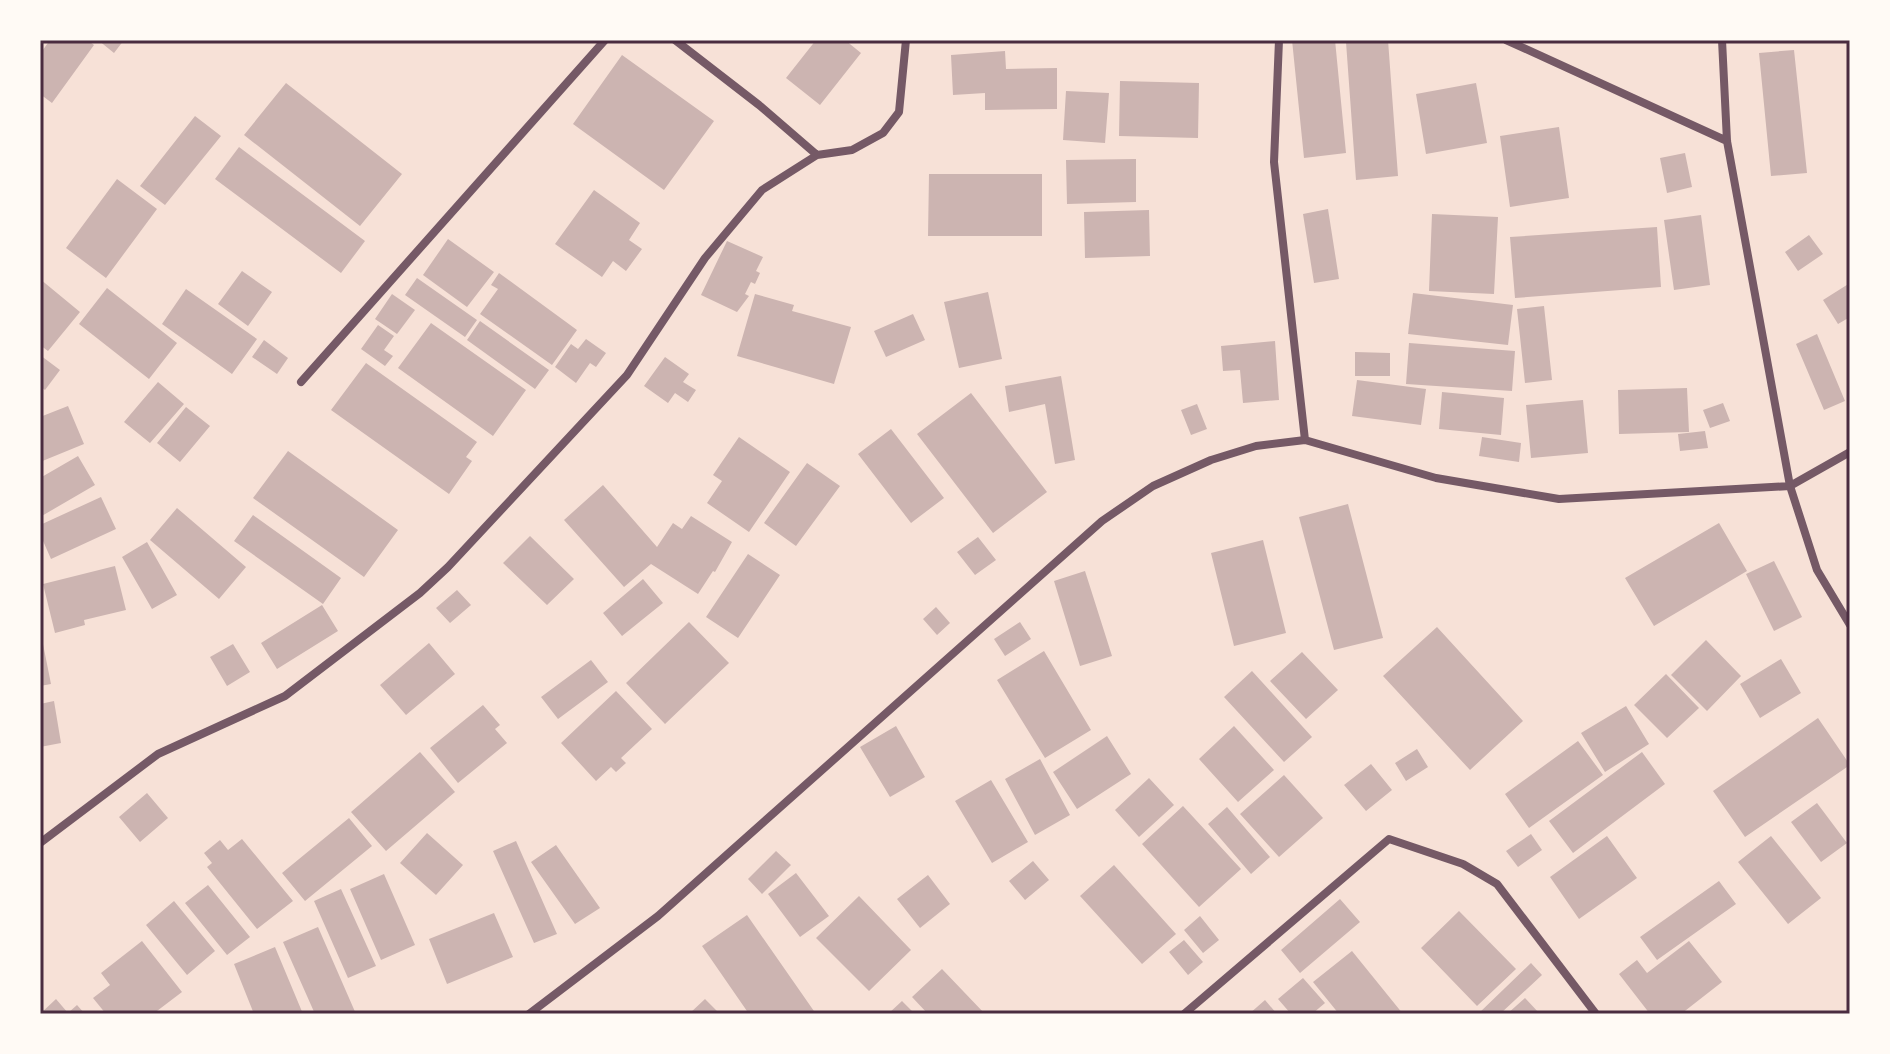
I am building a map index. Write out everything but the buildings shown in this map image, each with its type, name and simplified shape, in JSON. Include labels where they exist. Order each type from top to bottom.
[{"type":"street","points":[[301,382],[605,40]]},
{"type":"street","points":[[675,40],[817,155]]},
{"type":"street","points":[[40,843],[158,754],[285,696],[420,593],[448,567],[627,375],[705,258],[762,190],[817,155],[852,150],[883,133],[899,112],[906,40]]},
{"type":"street","points":[[1279,40],[1274,162],[1305,440]]},
{"type":"street","points":[[1506,40],[1727,141]]},
{"type":"street","points":[[1722,40],[1727,141],[1790,486],[1817,570],[1850,625]]},
{"type":"street","points":[[529,1014],[658,916],[1102,521],[1153,486],[1211,460],[1256,446],[1305,440],[1436,478],[1559,499],[1790,486],[1850,452]]},
{"type":"street","points":[[1184,1014],[1389,839],[1463,864],[1497,884],[1596,1014]]}]
